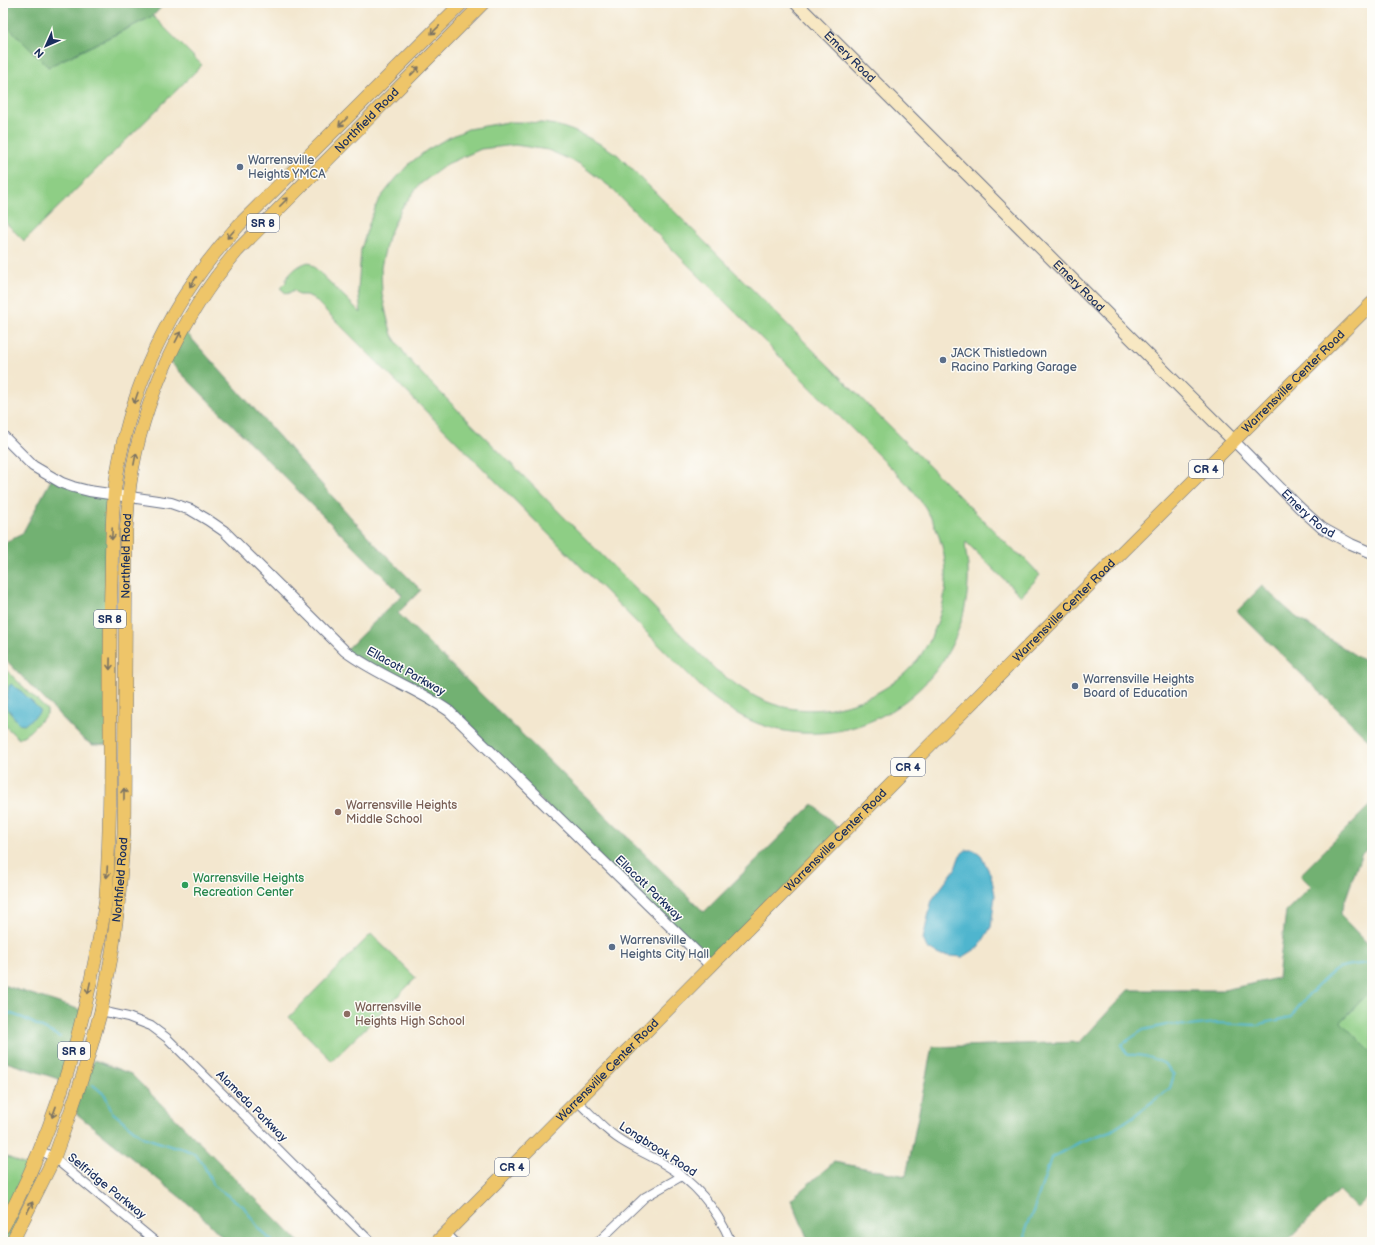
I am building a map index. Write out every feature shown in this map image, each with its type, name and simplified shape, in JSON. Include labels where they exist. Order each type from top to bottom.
[{"type":"main road","name":"Northfield Road","points":[[3,1227],[16,1203],[40,1150],[65,1081],[81,1026],[98,950],[105,899],[110,787],[110,597],[114,495],[118,465],[132,408],[152,356],[178,305],[198,274],[229,236],[462,3]]},
{"type":"main road","name":"Northfield Road","points":[[12,1242],[54,1158],[83,1075],[101,1011],[112,953],[118,907],[124,834],[126,530],[130,483],[136,452],[150,404],[167,359],[190,316],[211,284],[237,251],[483,3]]},
{"type":"main road","name":"Emery Road","points":[[796,3],[1234,441]]},
{"type":"main road","points":[[448,18],[458,28]]},
{"type":"main road","points":[[358,107],[369,117]]},
{"type":"main road","points":[[306,159],[316,170]]},
{"type":"main road","name":"Warrensville Center Road","points":[[446,1239],[578,1101],[711,966],[1067,607],[1372,303]]},
{"type":"street","name":"Ellacott Parkway","points":[[3,436],[34,466],[52,478],[73,487],[129,498],[172,503],[191,510],[208,520],[224,532],[345,651],[358,661],[431,699],[449,711],[711,966]]},
{"type":"street","name":"Emery Road","points":[[1234,441],[1299,507],[1322,528],[1372,554]]},
{"type":"street","name":"Alameda Parkway","points":[[101,1011],[128,1017],[151,1026],[167,1038],[371,1242]]},
{"type":"street","name":"Longbrook Road","points":[[578,1101],[615,1136],[664,1164],[694,1186],[711,1206],[726,1230],[731,1242]]},
{"type":"street","name":"Selfridge Parkway","points":[[40,1150],[54,1158],[156,1242]]},
{"type":"street","points":[[598,1242],[645,1197],[682,1176]]},
{"type":"green space","points":[[6,3],[165,3],[153,16],[48,67],[3,22],[3,6]]},
{"type":"green space","points":[[153,16],[202,65],[24,241],[3,220],[3,22],[48,67]]},
{"type":"green space","points":[[508,122],[532,122],[555,125],[595,141],[618,155],[1014,551],[1022,556],[1040,575],[1021,596],[966,542],[965,548],[968,576],[965,606],[959,628],[946,656],[928,680],[906,700],[882,716],[854,727],[825,733],[795,732],[765,726],[734,712],[707,693],[313,298],[307,295],[299,295],[294,290],[287,294],[280,288],[293,271],[302,264],[309,262],[361,313],[358,290],[361,249],[378,201],[409,164],[427,150],[468,129]],"holes":[[[515,145],[548,150],[580,164],[609,186],[910,487],[925,507],[933,522],[944,555],[946,572],[944,600],[935,629],[926,647],[908,670],[892,684],[874,694],[854,702],[834,708],[813,710],[793,709],[773,704],[757,698],[736,685],[716,670],[422,374],[407,357],[392,335],[382,294],[381,267],[388,237],[401,209],[419,185],[447,164],[481,149]]]},
{"type":"green space","points":[[183,329],[374,543],[421,590],[398,613],[704,912],[813,804],[843,833],[711,966],[449,711],[345,651],[402,595],[167,359]]},
{"type":"green space","points":[[52,478],[114,495],[110,744],[93,745],[83,739],[3,657],[8,651],[3,646],[3,544],[22,534]]},
{"type":"green space","points":[[1262,586],[1296,617],[1361,659],[1372,662],[1372,743],[1237,611]]},
{"type":"green space","points":[[3,667],[47,710],[47,714],[30,731],[19,739],[3,724]]},
{"type":"green space","points":[[1372,803],[1372,844],[1361,855],[1340,915],[1372,948],[1372,989],[1341,1022],[1372,1053],[1372,1193],[1357,1208],[1339,1190],[1286,1242],[809,1242],[791,1199],[834,1162],[906,1176],[932,1047],[1080,1042],[1128,990],[1224,990],[1278,978],[1286,911],[1311,886],[1300,875]]},
{"type":"green space","points":[[371,934],[416,978],[332,1061],[289,1017]]},
{"type":"green space","points":[[3,985],[84,1011],[65,1081],[3,1061]]},
{"type":"green space","points":[[1372,989],[1372,1053],[1341,1022]]},
{"type":"green space","points":[[94,1060],[131,1074],[299,1242],[227,1242],[196,1210],[72,1110]]},
{"type":"green space","points":[[3,1155],[32,1168],[3,1227]]},
{"type":"green space","points":[[37,1169],[22,1204],[18,1220],[7,1242],[3,1242],[3,1237]]},
{"type":"water","points":[[11,684],[22,692],[40,710],[38,714],[24,725],[19,724],[6,706],[9,686]]},
{"type":"water","points":[[966,850],[974,850],[980,854],[991,875],[995,895],[991,927],[979,947],[963,957],[939,955],[927,948],[923,939],[932,900],[955,869],[960,855]]},
{"type":"waterway","points":[[3,11],[12,3]]},
{"type":"waterway","points":[[1025,1242],[1026,1227],[1034,1209],[1051,1158],[1080,1142],[1111,1131],[1131,1118],[1170,1088],[1174,1075],[1164,1064],[1146,1056],[1128,1055],[1121,1045],[1143,1030],[1171,1024],[1189,1026],[1216,1023],[1256,1025],[1291,1017],[1315,989],[1337,970],[1349,965],[1370,963]]},
{"type":"waterway","points":[[3,1011],[23,1018],[60,1037]]},
{"type":"waterway","points":[[93,1085],[105,1095],[112,1112],[143,1137],[173,1147],[182,1148],[195,1154],[203,1164],[214,1186],[243,1206],[260,1230],[273,1242]]},
{"type":"place","name":"Warrensville Heights YMCA","points":[[240,167]]},
{"type":"place","name":"JACK Thistledown Racino Parking Garage","points":[[943,360]]},
{"type":"place","name":"Warrensville Heights Board of Education","points":[[1075,686]]},
{"type":"place","name":"Warrensville Heights Middle School","points":[[338,812]]},
{"type":"place","name":"Warrensville Heights Recreation Center","points":[[185,885]]},
{"type":"place","name":"Warrensville Heights City Hall","points":[[612,947]]},
{"type":"place","name":"Warrensville Heights High School","points":[[347,1014]]}]
